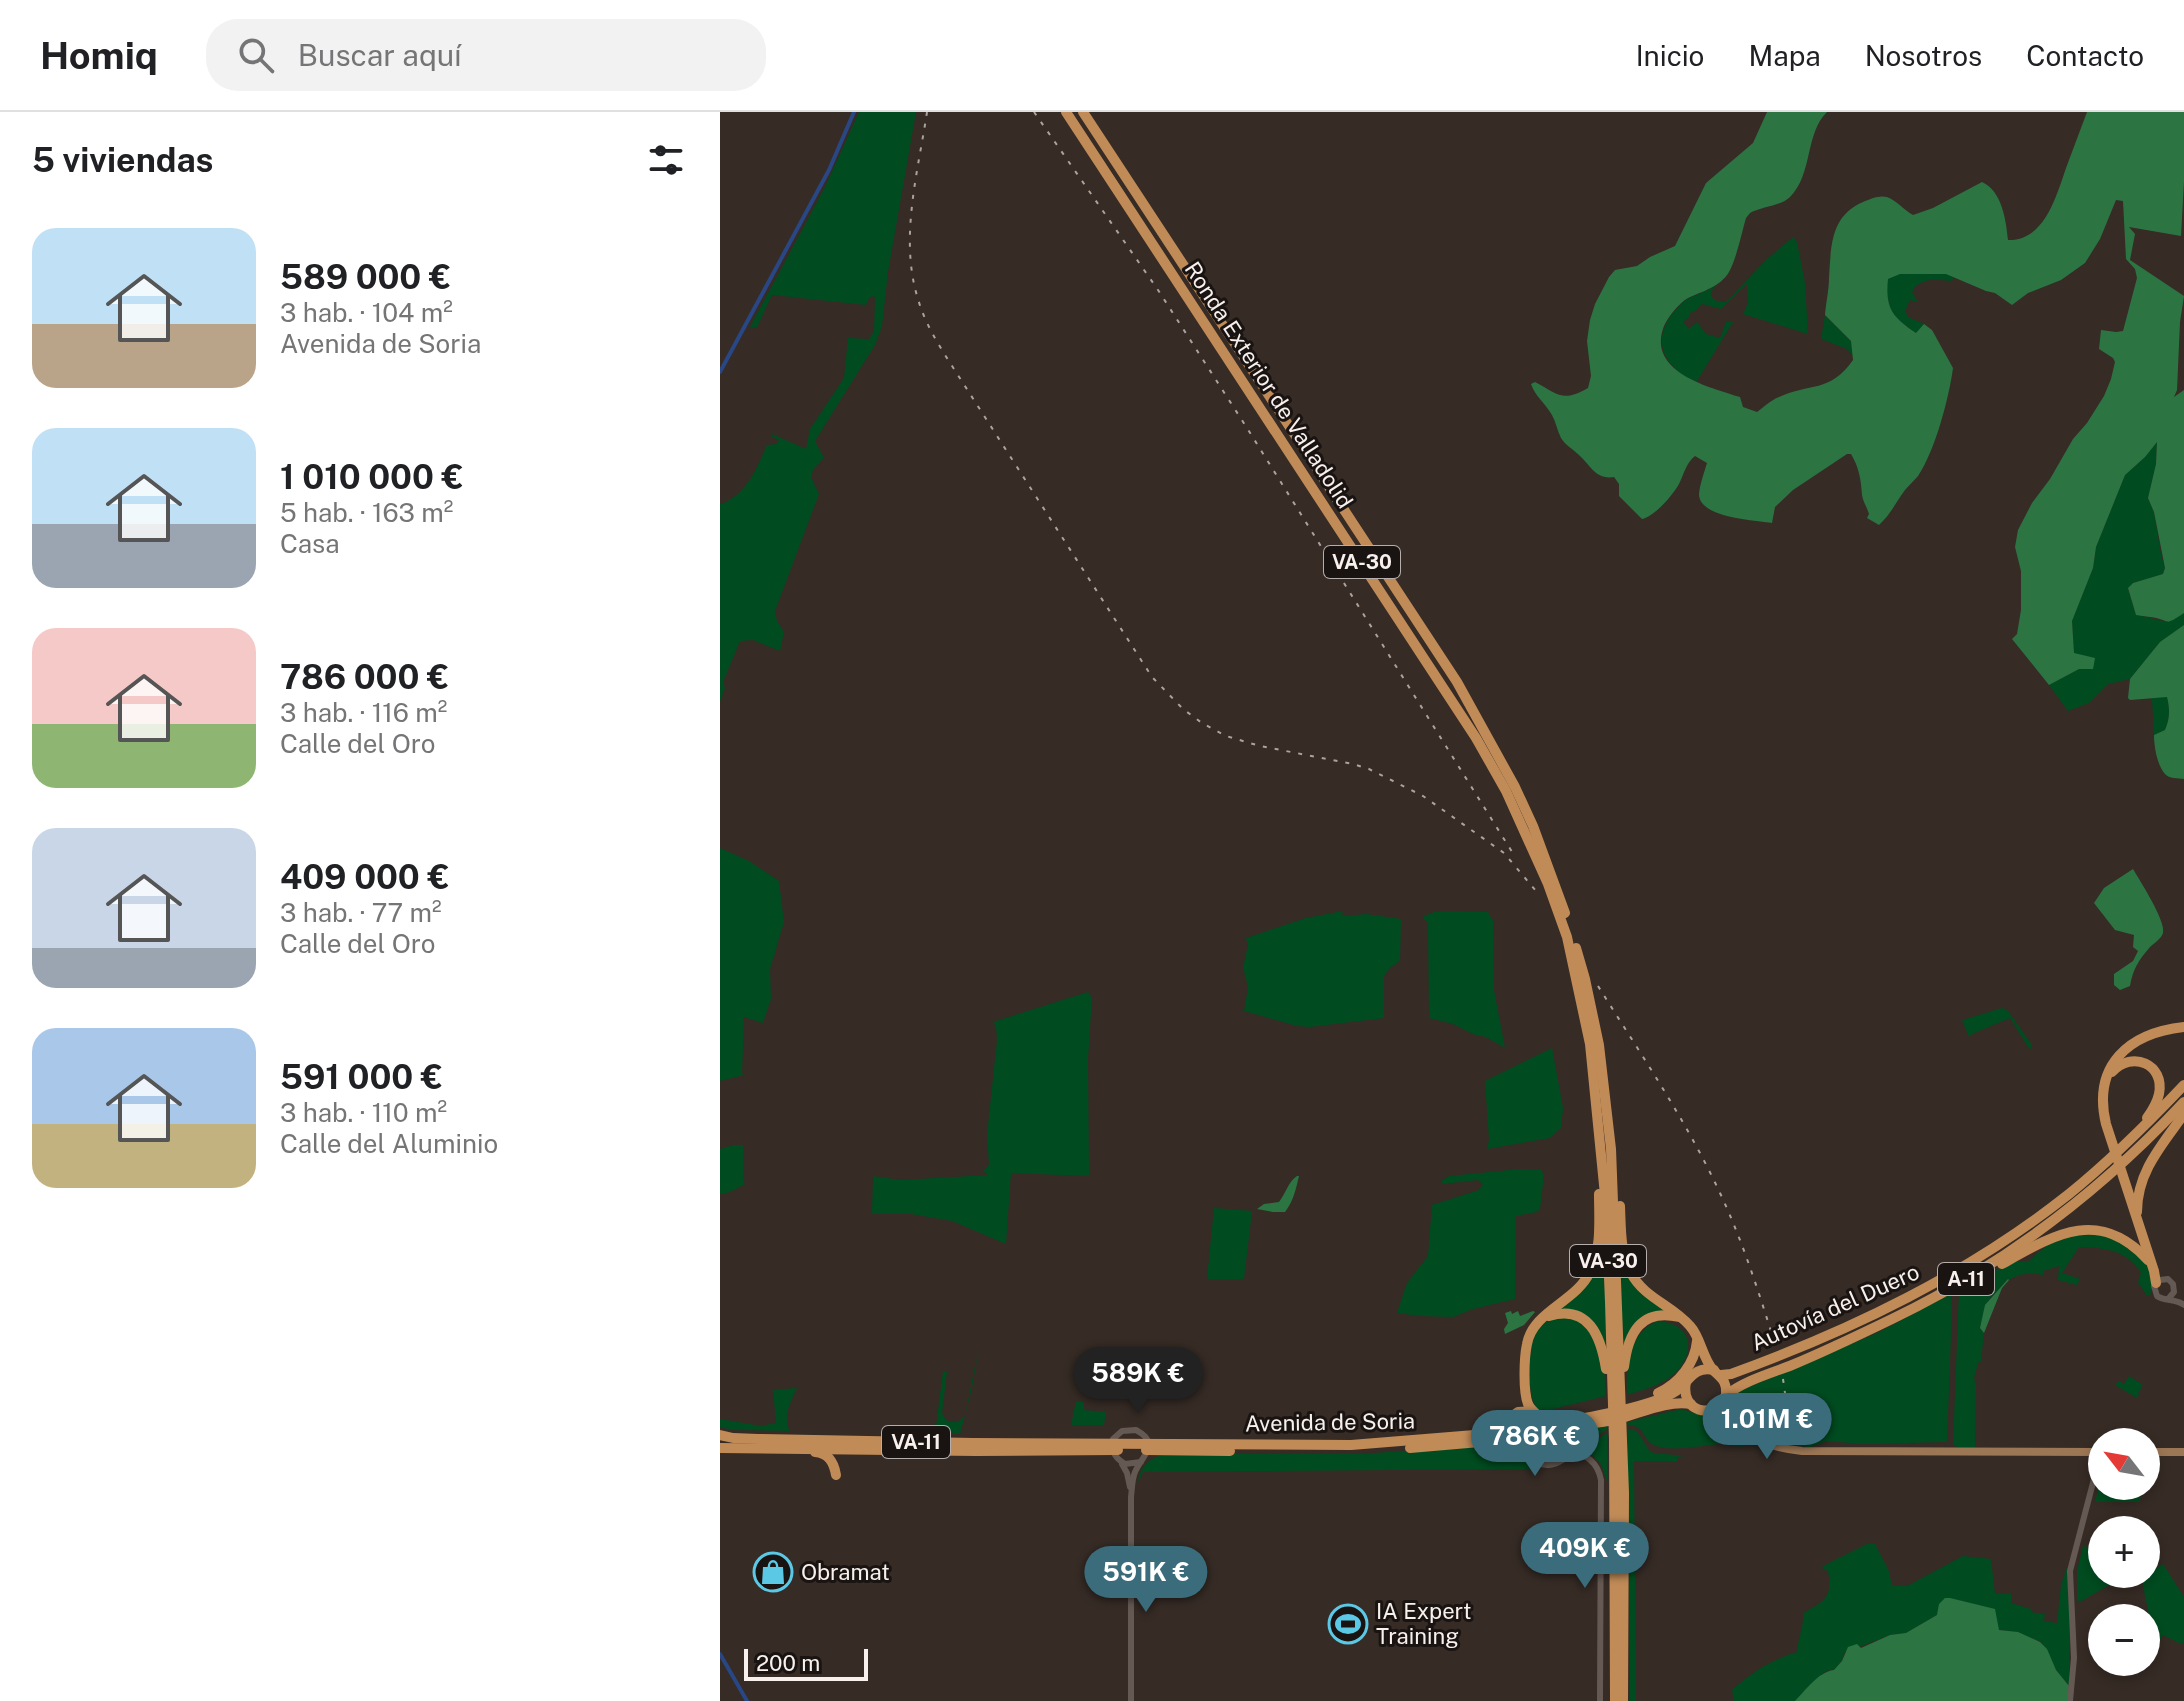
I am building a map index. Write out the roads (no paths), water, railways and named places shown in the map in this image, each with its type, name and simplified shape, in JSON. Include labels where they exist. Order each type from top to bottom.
[{"type":"highway","name":"Ronda Exterior de Valladolid","points":[[1066,112],[1445,689],[1506,791],[1548,884],[1567,937],[1590,1044],[1606,1205],[1618,1438],[1615,1701]]},
{"type":"highway","name":"Ronda Exterior de Valladolid","points":[[1083,112],[1448,669],[1497,751],[1533,826],[1577,951],[1599,1045],[1611,1149],[1616,1391]]},
{"type":"highway","points":[[2156,1274],[2110,1138],[2102,1102],[2107,1080],[2123,1051],[2157,1031],[2184,1027]]},
{"type":"highway","points":[[2051,1208],[2140,1125],[2155,1105],[2159,1094],[2158,1077],[2144,1063],[2123,1063],[2107,1080]]},
{"type":"highway","name":"Autovía del Duero","points":[[1717,1373],[1731,1374],[1864,1321],[1962,1267],[2051,1208],[2119,1151],[2184,1085]]},
{"type":"highway","name":"Autovía del Duero","points":[[1725,1397],[1744,1382],[1815,1354],[1921,1304],[2001,1257],[2081,1200],[2184,1102]]},
{"type":"highway","points":[[2138,1222],[2138,1190],[2144,1173],[2184,1114]]},
{"type":"highway","points":[[1544,1444],[1548,1429],[1527,1401],[1526,1349],[1530,1333],[1537,1323],[1578,1290],[1590,1274],[1596,1258],[1600,1132]]},
{"type":"highway","points":[[1522,1453],[1535,1452],[1557,1432],[1570,1428],[1682,1403],[1703,1410],[1716,1408],[1725,1397],[1726,1385],[1702,1351],[1693,1329],[1647,1293],[1631,1273],[1625,1259],[1619,1185],[1611,1149]]},
{"type":"highway","points":[[1921,1304],[2064,1232],[2077,1229],[2101,1230],[2124,1239],[2139,1250],[2156,1274]]},
{"type":"highway","points":[[1537,1323],[1549,1316],[1562,1314],[1577,1316],[1589,1323],[1601,1345],[1609,1385],[1616,1391],[1628,1345],[1641,1323],[1658,1315],[1681,1318]]},
{"type":"highway","points":[[1570,1421],[1665,1390],[1693,1359],[1697,1339]]},
{"type":"highway","points":[[1699,1370],[1702,1351]]},
{"type":"highway","points":[[1544,1420],[1570,1421],[1658,1399],[1674,1392],[1694,1372],[1717,1373]]},
{"type":"highway","points":[[1686,1382],[1685,1394],[1691,1404]]},
{"type":"highway","points":[[1515,1414],[1526,1390]]},
{"type":"highway","points":[[1515,1414],[1533,1411]]},
{"type":"highway","name":"VA-11","points":[[1507,1423],[1515,1414]]},
{"type":"highway","points":[[1507,1423],[1505,1432],[1509,1445]]},
{"type":"highway","name":"Avenida de Soria","points":[[1148,1453],[1392,1443],[1487,1434],[1507,1423]]},
{"type":"highway","name":"Avenida de Soria","points":[[720,1435],[733,1438],[1115,1453],[1352,1451],[1491,1441],[1509,1445]]},
{"type":"highway","name":"Ronda Exterior de Valladolid","points":[[1618,1438],[1624,1493],[1623,1701]]},
{"type":"highway","name":"VA-11","points":[[1509,1445],[1522,1453]]},
{"type":"highway","name":"VA-11","points":[[720,1448],[1115,1453]]},
{"type":"highway","points":[[777,1448],[820,1452],[834,1465],[836,1475],[839,1464],[848,1455],[882,1450]]},
{"type":"main road","points":[[1725,1397],[1724,1413],[1729,1423]]},
{"type":"main road","points":[[1703,1410],[1746,1435],[1783,1449],[2088,1452]]},
{"type":"main road","points":[[2160,1452],[2184,1452]]},
{"type":"street","points":[[2156,1274],[2171,1281],[2174,1287],[2172,1295],[2163,1300],[2154,1290],[2156,1274]]},
{"type":"street","points":[[2172,1295],[2182,1303]]},
{"type":"street","points":[[1544,1444],[1544,1459],[1555,1464]]},
{"type":"street","points":[[1115,1453],[1130,1465],[1148,1453]]},
{"type":"street","points":[[1115,1453],[1127,1473],[1131,1497]]},
{"type":"street","points":[[1131,1701],[1131,1497],[1134,1474],[1148,1453]]},
{"type":"street","points":[[1522,1453],[1543,1465],[1582,1456],[1594,1462],[1600,1475],[1600,1701]]},
{"type":"street","points":[[2070,1701],[2074,1658],[2070,1571],[2088,1500]]},
{"type":"waterway","points":[[720,372],[829,170],[854,112]]},
{"type":"waterway","points":[[720,1654],[747,1701]]},
{"type":"railway","points":[[927,112],[910,229],[913,276],[923,314],[945,355],[1152,677],[1183,709],[1226,736],[1260,746],[1353,764],[1423,796],[1504,853],[1536,891]]},
{"type":"railway","points":[[1034,112],[1158,290],[1514,855]]},
{"type":"railway","points":[[1598,986],[1662,1087],[1707,1166],[1743,1249],[1775,1344]]},
{"type":"railway","points":[[1783,1379],[1791,1436]]},
{"type":"place","name":"Obramat","points":[[773,1572]]},
{"type":"place","name":"IA Expert Training","points":[[1348,1624]]}]
